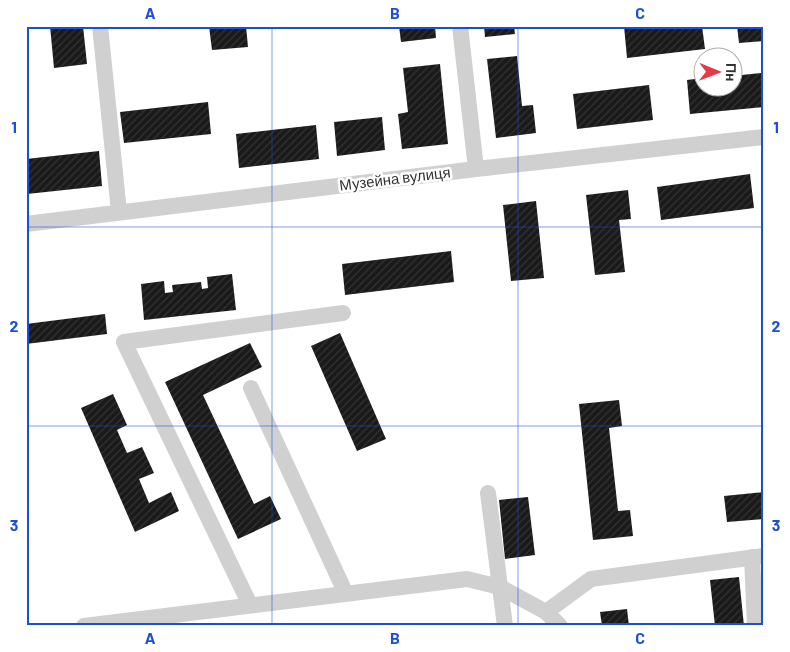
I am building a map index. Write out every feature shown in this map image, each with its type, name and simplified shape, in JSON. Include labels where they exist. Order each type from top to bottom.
[{"type":"street","points":[[100,26],[119,212]]},
{"type":"street","points":[[460,26],[476,169]]},
{"type":"street","name":"Музейна вулиця","points":[[26,224],[476,169],[764,137]]},
{"type":"street","points":[[250,605],[124,342],[343,313]]},
{"type":"street","points":[[251,388],[346,594]]},
{"type":"street","points":[[488,492],[505,626]]},
{"type":"street","points":[[546,612],[591,579],[758,556],[755,626]]},
{"type":"street","points":[[84,626],[467,579],[500,587],[546,612],[560,626]]},
{"type":"building","points":[[50,26],[83,26],[87,64],[54,68]]},
{"type":"building","points":[[209,26],[246,26],[248,47],[212,50]]},
{"type":"building","points":[[399,26],[435,26],[436,38],[401,42]]},
{"type":"building","points":[[484,26],[514,26],[515,34],[485,37]]},
{"type":"building","points":[[624,26],[702,26],[705,48],[692,48],[692,50],[627,58]]},
{"type":"building","points":[[737,26],[764,26],[764,41],[739,43]]},
{"type":"building","points":[[517,56],[522,106],[533,105],[536,133],[496,138],[487,59]]},
{"type":"building","points":[[440,64],[448,144],[402,149],[398,114],[408,112],[403,68]]},
{"type":"building","points":[[761,73],[764,107],[690,114],[687,80],[692,79],[692,98],[742,98],[742,75]]},
{"type":"building","points":[[649,85],[653,120],[577,129],[573,94]]},
{"type":"building","points":[[208,102],[211,134],[124,143],[120,112]]},
{"type":"building","points":[[382,117],[385,150],[337,156],[334,122]]},
{"type":"building","points":[[316,125],[319,159],[239,168],[236,134]]},
{"type":"building","points":[[99,151],[102,186],[27,194],[26,159]]},
{"type":"building","points":[[750,174],[754,208],[661,220],[657,187]]},
{"type":"building","points":[[628,190],[631,219],[619,220],[625,272],[595,275],[586,195]]},
{"type":"building","points":[[536,201],[544,278],[511,281],[503,205]]},
{"type":"building","points":[[451,251],[454,282],[345,295],[342,264]]},
{"type":"building","points":[[232,274],[236,310],[144,320],[141,284],[164,281],[165,293],[173,292],[172,285],[201,282],[202,289],[208,288],[207,277]]},
{"type":"building","points":[[105,314],[107,334],[26,344],[26,324]]},
{"type":"building","points":[[340,333],[386,439],[357,451],[311,346]]},
{"type":"building","points":[[250,343],[262,367],[203,395],[254,504],[270,496],[281,519],[238,539],[165,382]]},
{"type":"building","points":[[113,394],[127,425],[117,430],[127,453],[142,447],[154,473],[139,479],[149,503],[171,492],[179,511],[135,532],[81,408]]},
{"type":"building","points":[[619,400],[622,426],[609,428],[618,511],[630,510],[633,536],[593,540],[579,404]]},
{"type":"building","points":[[764,492],[764,519],[727,522],[724,496]]},
{"type":"building","points":[[528,497],[535,555],[505,559],[499,500]]},
{"type":"building","points":[[739,577],[744,626],[715,626],[710,580]]},
{"type":"building","points":[[627,609],[629,626],[602,626],[600,612]]}]
